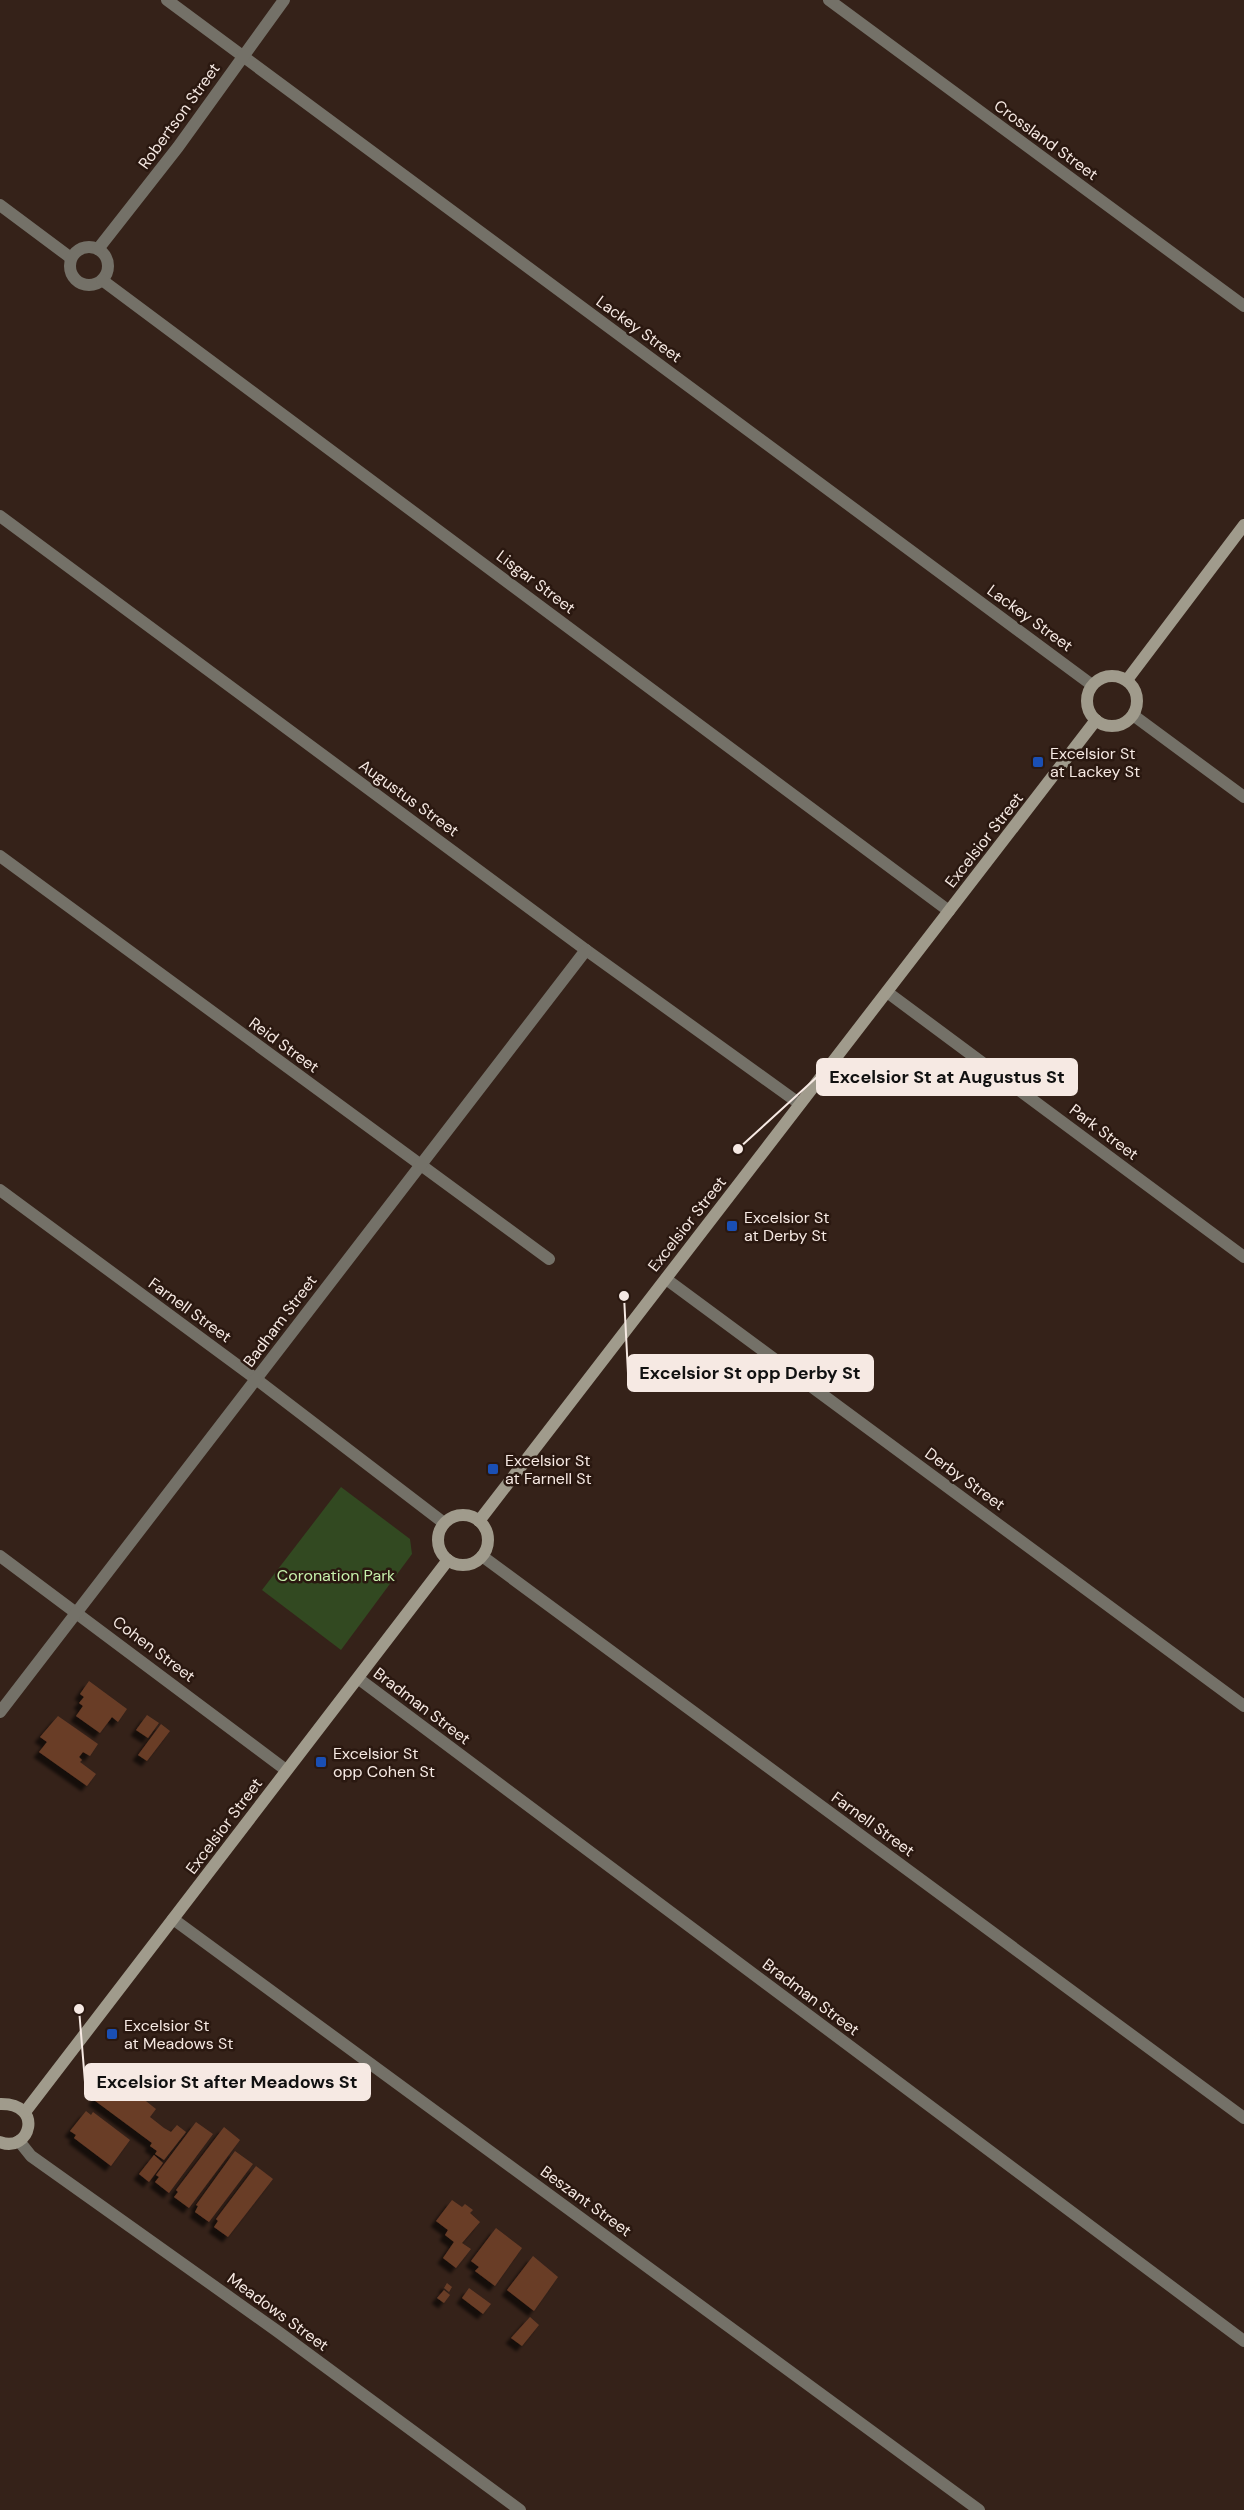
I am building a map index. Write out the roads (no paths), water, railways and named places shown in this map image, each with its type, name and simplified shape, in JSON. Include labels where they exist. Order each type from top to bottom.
[{"type":"street","name":"Lackey Street","points":[[167,0],[1092,685]]},
{"type":"street","name":"Robertson Street","points":[[98,249],[178,147],[284,0]]},
{"type":"street","name":"Crossland Street","points":[[829,0],[1244,306]]},
{"type":"street","points":[[0,205],[71,258]]},
{"type":"street","points":[[92,247],[98,249],[103,253],[108,264],[106,276],[90,286],[77,282],[70,271],[71,258],[80,249],[92,247]]},
{"type":"street","name":"Lisgar Street","points":[[102,280],[950,911]]},
{"type":"street","name":"Augustus Street","points":[[0,516],[586,950],[800,1104]]},
{"type":"street","points":[[1126,680],[1244,525]]},
{"type":"street","points":[[1112,675],[1126,680],[1132,686],[1137,700],[1132,715],[1120,724],[1103,724],[1096,720],[1086,699],[1092,685],[1112,675]]},
{"type":"street","points":[[1132,715],[1244,797]]},
{"type":"street","name":"Excelsior Street","points":[[479,1521],[1096,720]]},
{"type":"street","name":"Reid Street","points":[[0,856],[549,1259]]},
{"type":"street","name":"Badham Street","points":[[0,1712],[586,950]]},
{"type":"street","name":"Park Street","points":[[887,992],[1244,1257]]},
{"type":"street","name":"Farnell Street","points":[[0,1190],[256,1379],[444,1523]]},
{"type":"street","name":"Derby Street","points":[[666,1279],[1244,1706]]},
{"type":"street","points":[[457,1515],[465,1515],[479,1521],[484,1527],[488,1542],[482,1556],[470,1564],[448,1560],[442,1554],[438,1539],[444,1523],[457,1515]]},
{"type":"street","name":"Cohen Street","points":[[0,1556],[286,1770]]},
{"type":"street","name":"Farnell Street","points":[[482,1556],[1244,2118]]},
{"type":"street","name":"Excelsior Street","points":[[25,2112],[286,1770],[359,1680],[448,1560]]},
{"type":"street","name":"Bradman Street","points":[[359,1680],[1244,2341]]},
{"type":"street","name":"Beszant Street","points":[[173,1919],[978,2510]]},
{"type":"street","points":[[0,2104],[15,2106],[25,2112],[29,2121],[19,2141],[8,2144],[0,2142]]},
{"type":"street","name":"Meadows Street","points":[[19,2141],[32,2156],[277,2331],[519,2510]]},
{"type":"place","name":"Excelsior St at Lackey St","points":[[1038,762]]},
{"type":"place","name":"Excelsior St at Augustus St","points":[[738,1149]]},
{"type":"place","name":"Excelsior St at Derby St","points":[[732,1226]]},
{"type":"place","name":"Excelsior St opp Derby St","points":[[624,1296]]},
{"type":"place","name":"Excelsior St at Farnell St","points":[[493,1469]]},
{"type":"place","name":"Excelsior St opp Cohen St","points":[[321,1762]]},
{"type":"place","name":"Excelsior St after Meadows St","points":[[79,2009]]},
{"type":"place","name":"Excelsior St at Meadows St","points":[[112,2034]]},
{"type":"park label","name":"Coronation Park","points":[[336,1575]]}]
